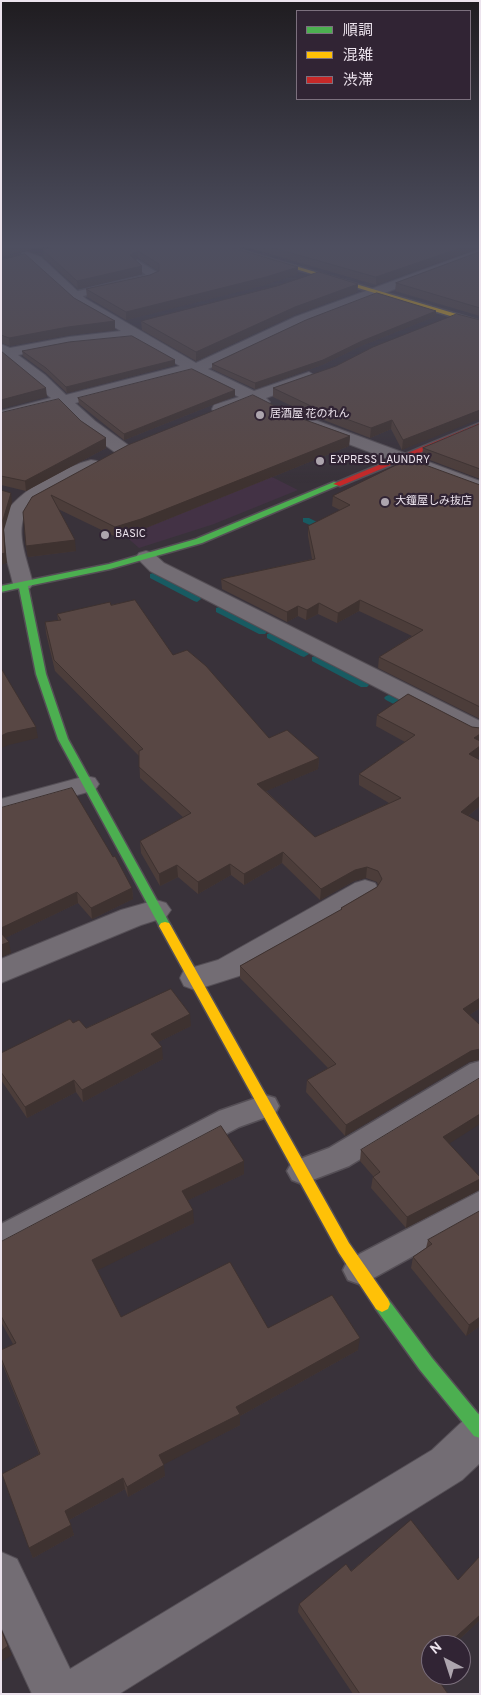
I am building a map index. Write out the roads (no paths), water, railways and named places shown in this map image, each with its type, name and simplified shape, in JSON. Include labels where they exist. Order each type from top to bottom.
[{"type":"street","points":[[130,325],[194,368],[252,398],[278,409]]},
{"type":"street","points":[[1,416],[194,368],[289,325]]},
{"type":"street","points":[[6,357],[69,341],[136,328]]},
{"type":"street","points":[[6,357],[39,378],[89,425],[122,449]]},
{"type":"street","points":[[208,414],[329,370]]},
{"type":"street","points":[[304,420],[480,488]]},
{"type":"street","points":[[1,589],[146,557],[234,528],[480,424]]},
{"type":"street","points":[[74,1694],[447,1464],[476,1418],[395,1325],[358,1270],[86,784],[59,732],[45,695],[12,524],[8,514],[29,499],[122,449],[140,442]]},
{"type":"street","points":[[6,494],[29,499]]},
{"type":"street","points":[[146,557],[157,567],[480,731]]},
{"type":"street","points":[[1,808],[86,784]]},
{"type":"street","points":[[195,978],[228,968],[365,890]]},
{"type":"street","points":[[1,972],[131,917],[156,910]]},
{"type":"street","points":[[1,1575],[57,1694]]},
{"type":"lane","points":[[302,1171],[339,1157],[480,1072]]},
{"type":"lane","points":[[1,1240],[229,1119],[265,1106]]},
{"type":"lane","points":[[358,1270],[480,1204]]},
{"type":"waterway","points":[[306,520],[327,529]]},
{"type":"waterway","points":[[153,576],[197,599]]},
{"type":"waterway","points":[[219,610],[262,632]]},
{"type":"waterway","points":[[270,636],[304,654]]},
{"type":"waterway","points":[[315,659],[364,685]]},
{"type":"waterway","points":[[389,698],[410,709]]},
{"type":"place","name":"居酒屋 花のれん","points":[[260,415]]},
{"type":"place","name":"EXPRESS LAUNDRY","points":[[320,461]]},
{"type":"place","name":"大鐘屋しみ抜店","points":[[385,502]]},
{"type":"place","name":"BASIC","points":[[105,535]]}]
